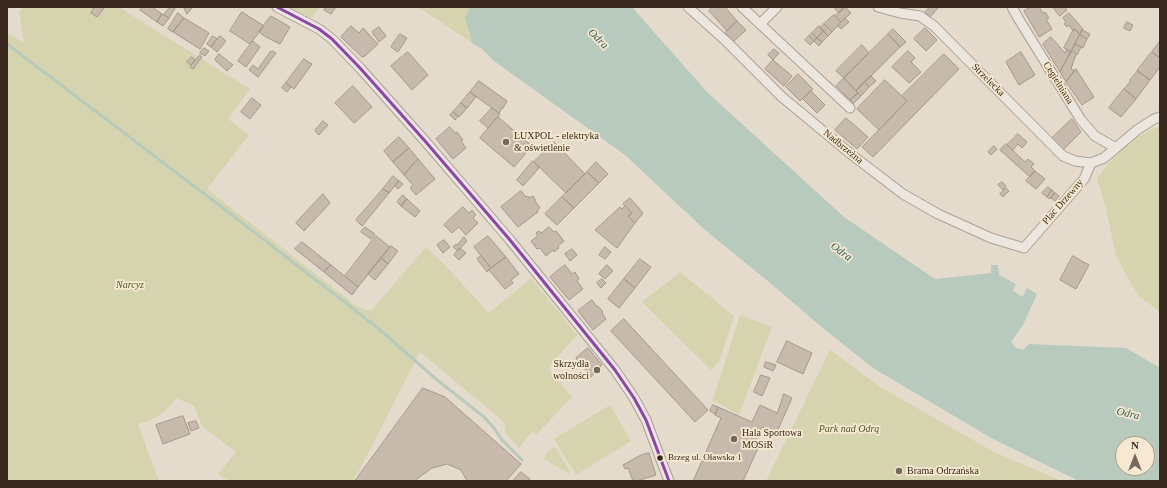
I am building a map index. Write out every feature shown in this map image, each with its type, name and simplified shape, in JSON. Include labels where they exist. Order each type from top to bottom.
[{"type":"street","points":[[277,7],[319,29],[332,39],[425,141],[500,229],[596,346],[630,392],[646,420],[669,481]]},
{"type":"street","name":"Nadbrzeżna","points":[[688,7],[727,42],[782,97],[852,155],[903,194],[938,214],[991,238],[1024,248]]},
{"type":"street","points":[[742,7],[850,108]]},
{"type":"street","points":[[760,24],[777,7]]},
{"type":"street","name":"Strzelecka","points":[[878,7],[900,13],[920,16],[934,26],[1063,156],[1075,161],[1091,164]]},
{"type":"street","name":"Cegielniana","points":[[1012,7],[1082,120],[1095,136],[1116,148]]},
{"type":"street","points":[[1091,164],[1104,158],[1137,130],[1154,119],[1160,117]]},
{"type":"street","name":"Plac Drzewny","points":[[1024,248],[1084,179],[1091,164]]},
{"type":"green space","name":"Narcyz","points":[[23,7],[120,7],[250,89],[228,119],[249,135],[207,189],[358,307],[371,311],[426,247],[445,265],[489,313],[531,278],[577,335],[548,368],[572,397],[537,434],[532,432],[519,448],[506,434],[504,422],[420,352],[359,471],[352,481],[229,481],[218,474],[236,452],[202,426],[194,406],[176,398],[160,415],[144,423],[138,424],[159,481],[7,481],[7,34],[8,33],[24,43],[19,12]]},
{"type":"green space","points":[[289,7],[320,7],[312,18]]},
{"type":"green space","points":[[418,7],[470,7],[465,17],[472,43]]},
{"type":"green space","points":[[1160,126],[1160,312],[1140,297],[1116,256],[1106,209],[1097,179],[1124,148],[1141,135]]},
{"type":"green space","points":[[680,272],[734,316],[719,362],[711,370],[642,302]]},
{"type":"green space","points":[[740,315],[772,327],[739,415],[713,400]]},
{"type":"green space","name":"Park nad Odrą","points":[[830,350],[882,388],[994,452],[1062,481],[766,481]]},
{"type":"green space","points":[[610,405],[631,441],[576,475],[554,439]]},
{"type":"green space","points":[[555,447],[570,471],[568,473],[544,459],[546,453]]},
{"type":"water","name":"Odra","points":[[470,7],[632,7],[707,92],[844,217],[935,279],[991,273],[991,265],[998,265],[999,275],[1016,284],[1013,291],[1023,297],[1027,288],[1037,294],[1023,325],[1011,342],[1016,348],[1023,350],[1029,344],[1126,348],[1160,368],[1160,481],[1079,481],[993,439],[873,368],[704,229],[625,155],[494,61],[482,49],[472,43],[465,17]]},
{"type":"building","points":[[95,7],[104,8],[97,17],[91,13]]},
{"type":"building","points":[[143,7],[152,7],[162,14],[157,22],[140,10]]},
{"type":"building","points":[[170,7],[175,8],[169,18],[164,15]]},
{"type":"building","points":[[184,7],[193,7],[187,14]]},
{"type":"building","points":[[326,7],[336,7],[331,14],[324,10]]},
{"type":"building","points":[[713,7],[725,7],[737,21],[727,31],[709,11]]},
{"type":"building","points":[[837,7],[845,7],[839,13],[835,9]]},
{"type":"building","points":[[845,7],[851,13],[841,22],[835,16]]},
{"type":"building","points":[[930,7],[939,7],[930,17],[925,12]]},
{"type":"building","points":[[1031,7],[1039,7],[1043,13],[1045,12],[1049,18],[1046,19],[1052,29],[1039,37],[1024,11]]},
{"type":"building","points":[[1053,7],[1064,7],[1067,10],[1060,16]]},
{"type":"building","points":[[242,12],[264,26],[250,44],[230,31]]},
{"type":"building","points":[[178,13],[184,18],[173,32],[168,29]]},
{"type":"building","points":[[1069,13],[1083,29],[1080,34],[1074,29],[1073,31],[1069,25],[1067,27],[1064,24],[1066,22],[1063,18]]},
{"type":"building","points":[[162,14],[169,18],[163,26],[157,22]]},
{"type":"building","points":[[834,15],[841,22],[832,32],[824,24]]},
{"type":"building","points":[[271,16],[290,27],[280,44],[259,32]]},
{"type":"building","points":[[184,18],[209,33],[200,49],[173,32]]},
{"type":"building","points":[[845,18],[849,22],[841,29],[838,26]]},
{"type":"building","points":[[737,21],[746,30],[733,42],[725,33]]},
{"type":"building","points":[[1127,22],[1133,25],[1130,31],[1124,28]]},
{"type":"building","points":[[824,24],[832,32],[828,36],[820,28]]},
{"type":"building","points":[[351,26],[359,33],[363,28],[378,44],[365,56],[362,57],[341,37]]},
{"type":"building","points":[[819,26],[824,31],[817,38],[812,33]]},
{"type":"building","points":[[379,27],[386,36],[379,42],[372,32]]},
{"type":"building","points":[[925,28],[937,40],[926,51],[914,39]]},
{"type":"building","points":[[893,29],[906,42],[900,47],[888,34]]},
{"type":"building","points":[[1074,29],[1080,34],[1071,52],[1064,48]]},
{"type":"building","points":[[1082,30],[1090,34],[1087,39],[1080,35]]},
{"type":"building","points":[[824,31],[828,36],[822,42],[817,38]]},
{"type":"building","points":[[812,33],[817,38],[814,41],[809,36]]},
{"type":"building","points":[[400,34],[407,38],[398,52],[391,47]]},
{"type":"building","points":[[888,34],[900,47],[856,91],[844,78]]},
{"type":"building","points":[[1080,35],[1087,39],[1083,48],[1075,44]]},
{"type":"building","points":[[213,36],[217,39],[211,47],[207,44]]},
{"type":"building","points":[[220,36],[226,41],[217,52],[211,47]]},
{"type":"building","points":[[809,36],[814,41],[810,45],[805,40]]},
{"type":"building","points":[[1051,37],[1065,53],[1067,50],[1071,52],[1060,72],[1043,44]]},
{"type":"building","points":[[817,38],[822,42],[819,46],[814,41]]},
{"type":"building","points":[[253,41],[260,47],[246,67],[238,61]]},
{"type":"building","points":[[1160,41],[1160,58],[1152,52]]},
{"type":"building","points":[[1075,44],[1081,47],[1077,55],[1072,50]]},
{"type":"building","points":[[862,45],[869,53],[844,78],[836,71]]},
{"type":"building","points":[[204,48],[209,51],[205,56],[200,53]]},
{"type":"building","points":[[774,49],[779,53],[773,60],[768,55]]},
{"type":"building","points":[[1072,50],[1076,54],[1071,69],[1075,71],[1066,82],[1060,72]]},
{"type":"building","points":[[273,51],[276,53],[258,77],[249,70],[253,65],[258,69],[270,52]]},
{"type":"building","points":[[908,51],[915,58],[911,62],[921,72],[909,83],[892,67]]},
{"type":"building","points":[[408,52],[428,75],[412,90],[391,66]]},
{"type":"building","points":[[1021,52],[1035,75],[1019,85],[1006,62]]},
{"type":"building","points":[[1152,52],[1160,58],[1160,67],[1150,80],[1137,71]]},
{"type":"building","points":[[219,54],[233,65],[227,71],[215,60]]},
{"type":"building","points":[[944,54],[959,69],[873,157],[862,147],[907,101],[902,96]]},
{"type":"building","points":[[200,55],[202,57],[193,69],[190,67]]},
{"type":"building","points":[[192,57],[195,60],[191,65],[187,62]]},
{"type":"building","points":[[304,59],[312,64],[294,89],[286,83]]},
{"type":"building","points":[[773,60],[792,76],[784,86],[765,69]]},
{"type":"building","points":[[1076,69],[1094,97],[1082,105],[1066,82]]},
{"type":"building","points":[[1138,71],[1150,80],[1136,99],[1124,89]]},
{"type":"building","points":[[798,74],[813,89],[800,101],[786,87]]},
{"type":"building","points":[[871,76],[876,81],[869,87],[864,82]]},
{"type":"building","points":[[844,78],[858,93],[850,100],[836,86]]},
{"type":"building","points":[[885,80],[907,101],[879,130],[857,109]]},
{"type":"building","points":[[479,81],[507,101],[499,113],[470,92]]},
{"type":"building","points":[[864,82],[869,87],[861,96],[856,91]]},
{"type":"building","points":[[286,83],[291,87],[287,92],[282,88]]},
{"type":"building","points":[[353,86],[372,107],[354,123],[335,103]]},
{"type":"building","points":[[1124,89],[1136,99],[1121,117],[1109,108]]},
{"type":"building","points":[[811,91],[825,105],[817,113],[803,99]]},
{"type":"building","points":[[470,92],[476,97],[467,108],[461,103]]},
{"type":"building","points":[[858,93],[861,96],[853,104],[850,100]]},
{"type":"building","points":[[252,98],[261,105],[250,119],[241,112]]},
{"type":"building","points":[[461,103],[467,108],[459,117],[453,112]]},
{"type":"building","points":[[492,108],[500,114],[488,128],[480,121]]},
{"type":"building","points":[[453,112],[458,116],[455,120],[450,115]]},
{"type":"building","name":"LUXPOL - elektryka & oświetlenie","points":[[498,117],[532,146],[514,167],[480,138]]},
{"type":"building","points":[[846,118],[868,137],[857,149],[835,130]]},
{"type":"building","points":[[1072,119],[1081,132],[1063,150],[1052,138]]},
{"type":"building","points":[[323,121],[328,125],[319,135],[315,131]]},
{"type":"building","points":[[450,127],[455,133],[457,132],[463,140],[461,141],[466,148],[453,159],[436,139]]},
{"type":"building","points":[[1018,134],[1027,142],[1022,148],[1018,144],[1013,150],[1007,145]]},
{"type":"building","points":[[399,137],[409,148],[393,162],[384,151]]},
{"type":"building","points":[[554,142],[585,174],[566,193],[534,162]]},
{"type":"building","points":[[1006,144],[1025,162],[1028,159],[1034,164],[1031,167],[1035,171],[1030,177],[1000,150]]},
{"type":"building","points":[[994,146],[997,149],[991,155],[988,152]]},
{"type":"building","points":[[409,148],[418,159],[404,175],[393,162]]},
{"type":"building","points":[[418,159],[435,179],[416,195],[410,188],[413,185],[404,175]]},
{"type":"building","points":[[533,161],[539,168],[523,186],[517,180]]},
{"type":"building","points":[[596,162],[608,174],[599,183],[587,172]]},
{"type":"building","points":[[1035,171],[1045,179],[1036,189],[1026,181]]},
{"type":"building","points":[[587,172],[599,183],[574,208],[562,197]]},
{"type":"building","points":[[393,176],[399,181],[389,193],[383,189]]},
{"type":"building","points":[[399,181],[403,184],[398,189],[395,186]]},
{"type":"building","points":[[1002,182],[1006,186],[1003,190],[998,185]]},
{"type":"building","points":[[1048,187],[1052,190],[1047,197],[1042,193]]},
{"type":"building","points":[[1006,188],[1009,191],[1003,197],[1000,194]]},
{"type":"building","points":[[383,189],[389,193],[362,226],[356,220]]},
{"type":"building","points":[[1052,190],[1055,193],[1050,199],[1047,197]]},
{"type":"building","points":[[521,191],[526,197],[528,196],[529,198],[533,196],[540,208],[537,210],[538,212],[518,227],[501,207]]},
{"type":"building","points":[[1055,193],[1059,196],[1055,201],[1051,198]]},
{"type":"building","points":[[323,194],[330,203],[304,231],[296,223]]},
{"type":"building","points":[[403,195],[407,199],[401,206],[397,202]]},
{"type":"building","points":[[562,197],[574,208],[557,225],[545,214]]},
{"type":"building","points":[[630,198],[643,213],[635,223],[628,216],[632,213],[623,204]]},
{"type":"building","points":[[407,199],[420,211],[415,217],[401,206]]},
{"type":"building","points":[[625,206],[632,213],[628,216],[635,223],[617,248],[595,230],[620,207],[622,209]]},
{"type":"building","points":[[463,207],[469,213],[472,210],[476,215],[473,218],[478,223],[466,235],[459,227],[452,233],[444,225]]},
{"type":"building","points":[[365,227],[375,234],[371,239],[361,232]]},
{"type":"building","points":[[549,227],[554,232],[556,231],[564,241],[558,246],[559,248],[554,252],[553,250],[546,256],[540,248],[537,249],[531,241],[538,236],[536,233],[539,231],[541,233]]},
{"type":"building","points":[[376,236],[390,247],[358,287],[345,276]]},
{"type":"building","points":[[488,236],[506,257],[491,268],[474,247]]},
{"type":"building","points":[[464,237],[467,241],[458,251],[453,247],[456,244],[457,245]]},
{"type":"building","points":[[444,240],[450,247],[443,253],[437,245]]},
{"type":"building","points":[[302,242],[331,265],[324,272],[295,249]]},
{"type":"building","points":[[391,246],[398,251],[388,264],[381,258]]},
{"type":"building","points":[[605,247],[611,252],[605,259],[599,255]]},
{"type":"building","points":[[460,248],[466,253],[459,260],[454,255]]},
{"type":"building","points":[[572,249],[577,255],[570,261],[565,254]]},
{"type":"building","points":[[481,256],[491,268],[487,272],[477,259]]},
{"type":"building","points":[[1073,256],[1089,265],[1076,289],[1060,280]]},
{"type":"building","points":[[506,257],[519,274],[511,280],[513,283],[505,289],[489,270]]},
{"type":"building","points":[[381,258],[388,264],[375,280],[368,274]]},
{"type":"building","points":[[640,259],[651,267],[635,288],[624,279]]},
{"type":"building","points":[[331,265],[358,287],[352,295],[324,272]]},
{"type":"building","points":[[565,265],[572,274],[575,272],[579,279],[577,281],[583,289],[569,300],[550,277]]},
{"type":"building","points":[[607,265],[613,271],[605,279],[599,274]]},
{"type":"building","points":[[602,279],[606,283],[601,288],[597,283]]},
{"type":"building","points":[[624,279],[635,288],[619,308],[608,299]]},
{"type":"building","points":[[592,300],[603,312],[602,313],[606,319],[593,330],[578,311]]},
{"type":"building","points":[[624,319],[708,410],[695,422],[611,331]]},
{"type":"building","points":[[787,341],[812,353],[803,374],[777,362]]},
{"type":"building","points":[[588,348],[602,365],[587,381],[584,378],[589,374],[576,358]]},
{"type":"building","points":[[766,362],[776,365],[773,371],[764,367]]},
{"type":"building","points":[[761,375],[770,378],[762,396],[754,392]]},
{"type":"building","points":[[423,388],[445,397],[521,464],[506,481],[467,481],[461,470],[447,464],[432,468],[414,481],[355,481]]},
{"type":"building","name":"Hala Sportowa MOSiR","points":[[784,394],[792,398],[776,434],[762,427],[754,443],[759,446],[743,481],[693,481],[721,418],[715,415],[718,407],[752,422],[760,405],[777,413]]},
{"type":"building","points":[[713,405],[718,407],[715,414],[710,411]]},
{"type":"building","points":[[183,416],[190,434],[163,444],[156,425]]},
{"type":"building","points":[[196,421],[199,428],[191,431],[188,423]]},
{"type":"building","points":[[649,453],[656,475],[633,481],[628,468],[625,469],[623,465],[641,455]]},
{"type":"building","points":[[521,472],[530,479],[529,481],[513,481]]},
{"type":"waterway","points":[[7,44],[378,328],[436,379],[484,417],[502,440],[522,460]]},
{"type":"transit line","points":[[277,7],[319,29],[332,39],[425,141],[510,240],[615,370],[634,398],[646,420],[669,481]]},
{"type":"place","name":"LUXPOL - elektryka & oświetlenie","points":[[506,142]]},
{"type":"place","name":"Skrzydła wolności","points":[[597,370]]},
{"type":"place","name":"Hala Sportowa MOSiR","points":[[734,439]]},
{"type":"place","name":"Brzeg ul. Oławska 1","points":[[660,458]]},
{"type":"place","name":"Brama Odrzańska","points":[[899,471]]}]
